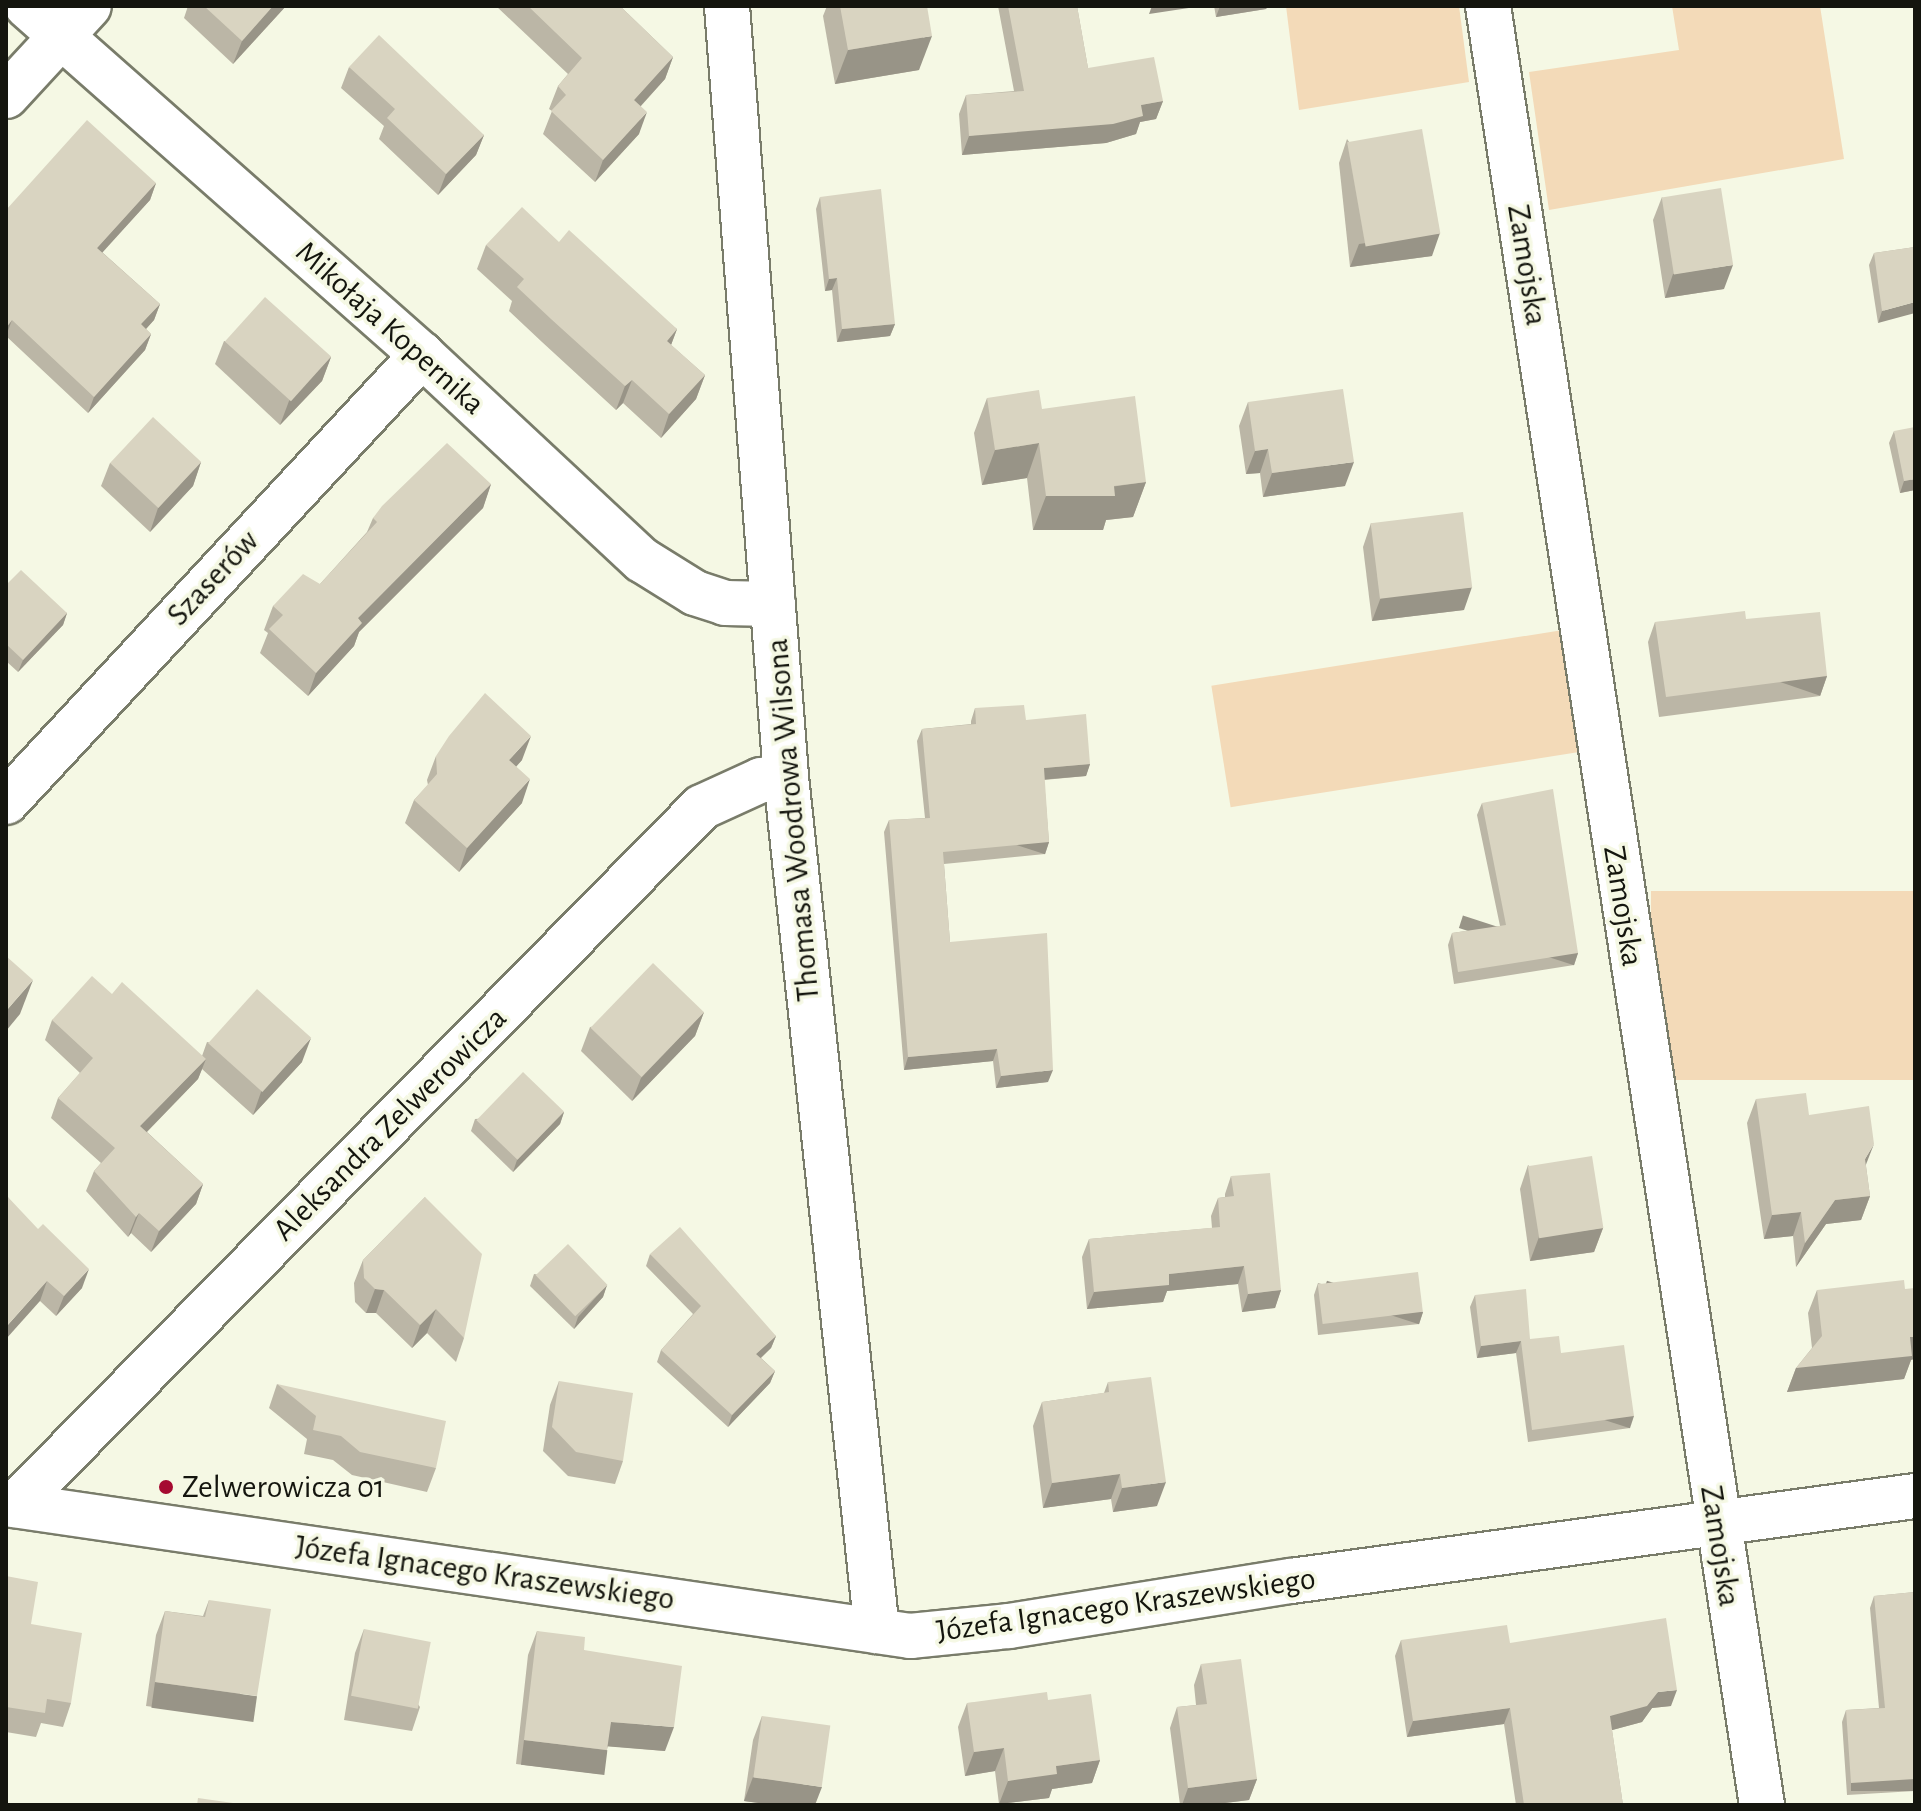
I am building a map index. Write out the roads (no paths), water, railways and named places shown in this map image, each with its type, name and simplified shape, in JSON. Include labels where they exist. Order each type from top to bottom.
[{"type":"street","name":"Mikołaja Kopernika","points":[[27,6],[75,21],[422,355],[642,560],[684,587],[725,603],[773,604]]},
{"type":"street","name":"Thomasa Woodrowa Wilsona","points":[[727,6],[786,777],[877,1631]]},
{"type":"street","name":"Zamojska","points":[[1488,6],[1716,1522],[1762,1805]]},
{"type":"street","points":[[6,96],[75,21]]},
{"type":"street","name":"Szaserów","points":[[6,802],[422,355]]},
{"type":"street","name":"Aleksandra Zelwerowicza","points":[[11,1505],[702,807],[761,780],[786,777]]},
{"type":"street","name":"Józefa Ignacego Kraszewskiego","points":[[11,1505],[910,1636],[1009,1626],[1291,1581],[1915,1496]]},
{"type":"place","name":"Zelwerowicza 01","points":[[166,1487]]}]
